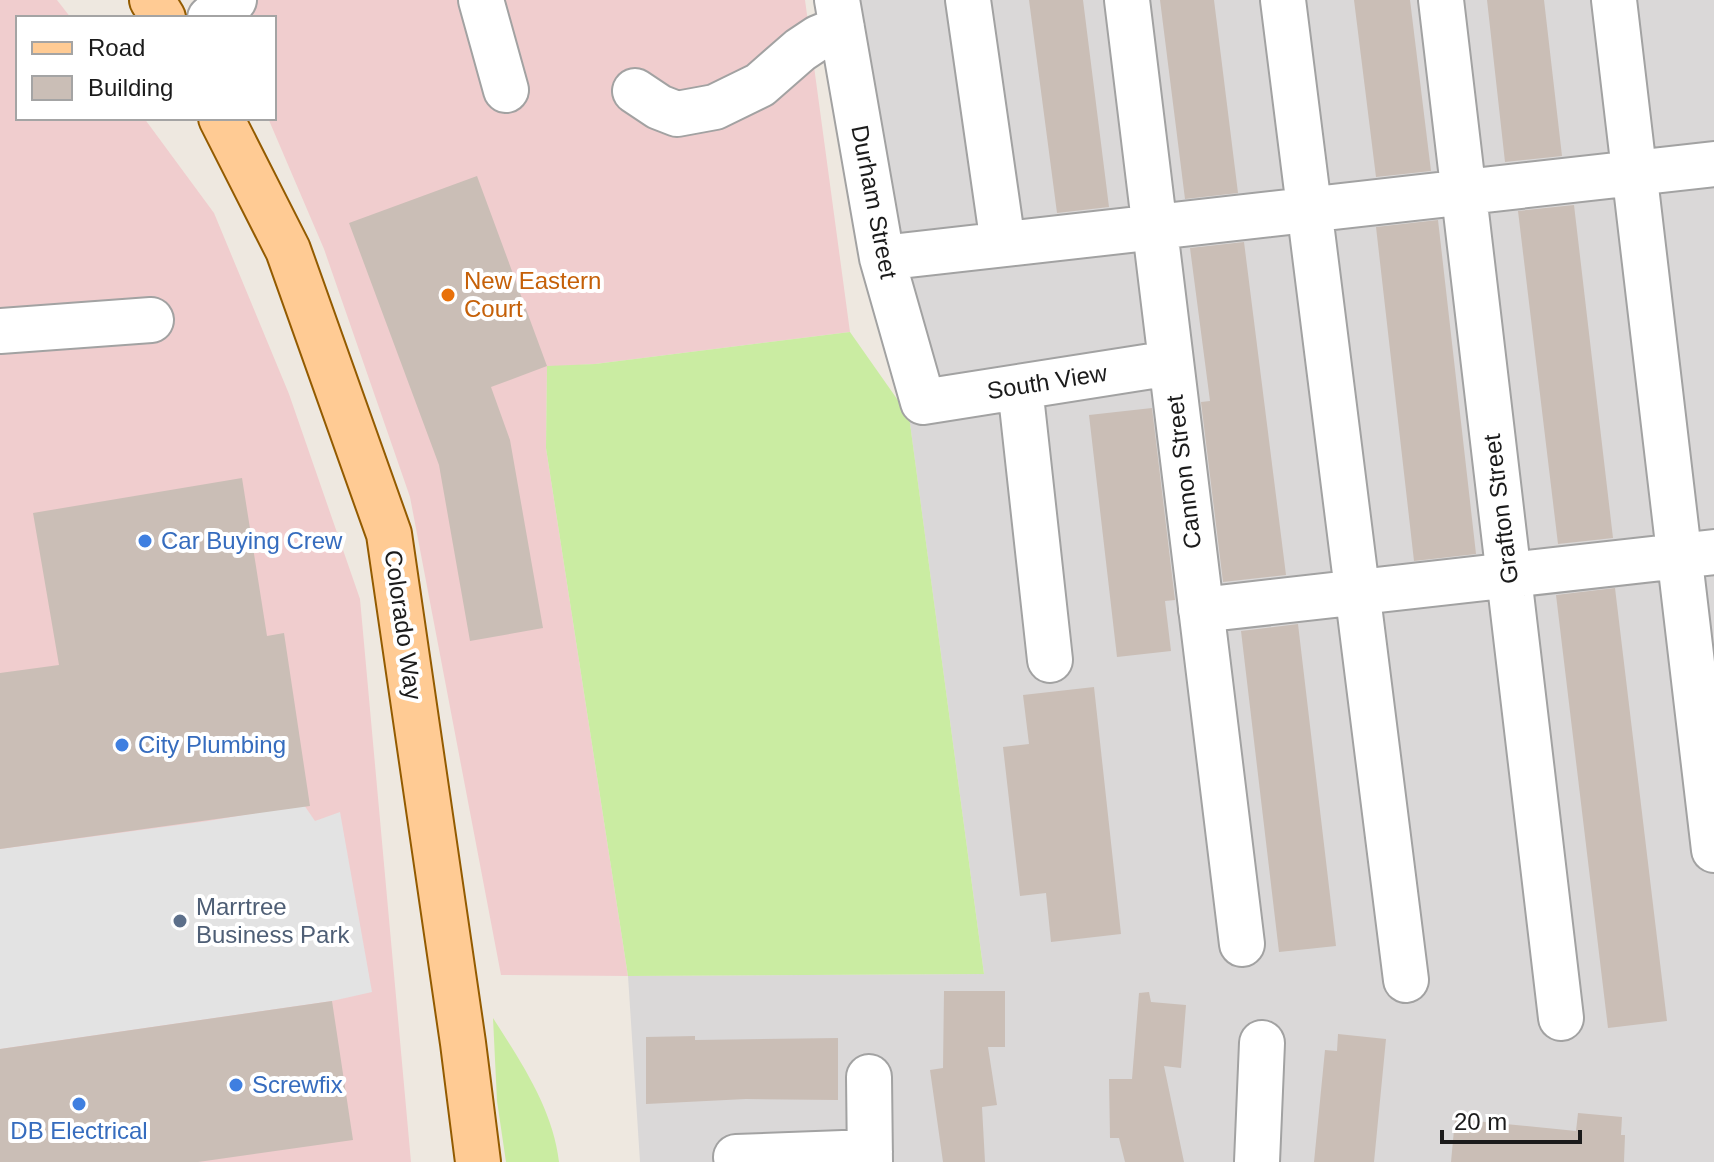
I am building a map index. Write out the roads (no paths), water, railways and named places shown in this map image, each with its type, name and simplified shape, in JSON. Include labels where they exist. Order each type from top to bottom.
[{"type":"main road","name":"Colorado Way","points":[[222,120],[288,250],[389,534],[478,1162]]},
{"type":"street","points":[[213,16],[234,0]]},
{"type":"street","points":[[481,0],[506,90]]},
{"type":"street","points":[[968,0],[1003,244]]},
{"type":"street","name":"Cannon Street","points":[[1127,0],[1242,944]]},
{"type":"street","points":[[1283,0],[1406,980]]},
{"type":"street","name":"Grafton Street","points":[[1441,0],[1561,1018]]},
{"type":"street","points":[[1614,0],[1634,173],[1697,554],[1714,850]]},
{"type":"street","points":[[635,91],[659,107],[677,114],[715,107],[760,85],[840,14]]},
{"type":"street","name":"Durham Street","points":[[840,14],[882,258],[923,402]]},
{"type":"street","points":[[882,258],[1714,164]]},
{"type":"street","points":[[0,331],[151,320]]},
{"type":"street","name":"South View","points":[[923,402],[1171,363]]},
{"type":"street","points":[[1020,387],[1050,660]]},
{"type":"street","points":[[1201,610],[1697,554]]},
{"type":"street","points":[[1257,1162],[1262,1043]]},
{"type":"street","points":[[736,1157],[870,1157],[869,1077]]},
{"type":"place","name":"New Eastern Court","points":[[448,295]]},
{"type":"place","name":"Car Buying Crew","points":[[145,541]]},
{"type":"place","name":"City Plumbing","points":[[122,745]]},
{"type":"place","name":"Marrtree Business Park","points":[[180,921]]},
{"type":"place","name":"Screwfix","points":[[236,1085]]},
{"type":"place","name":"DB Electrical","points":[[79,1104]]}]
